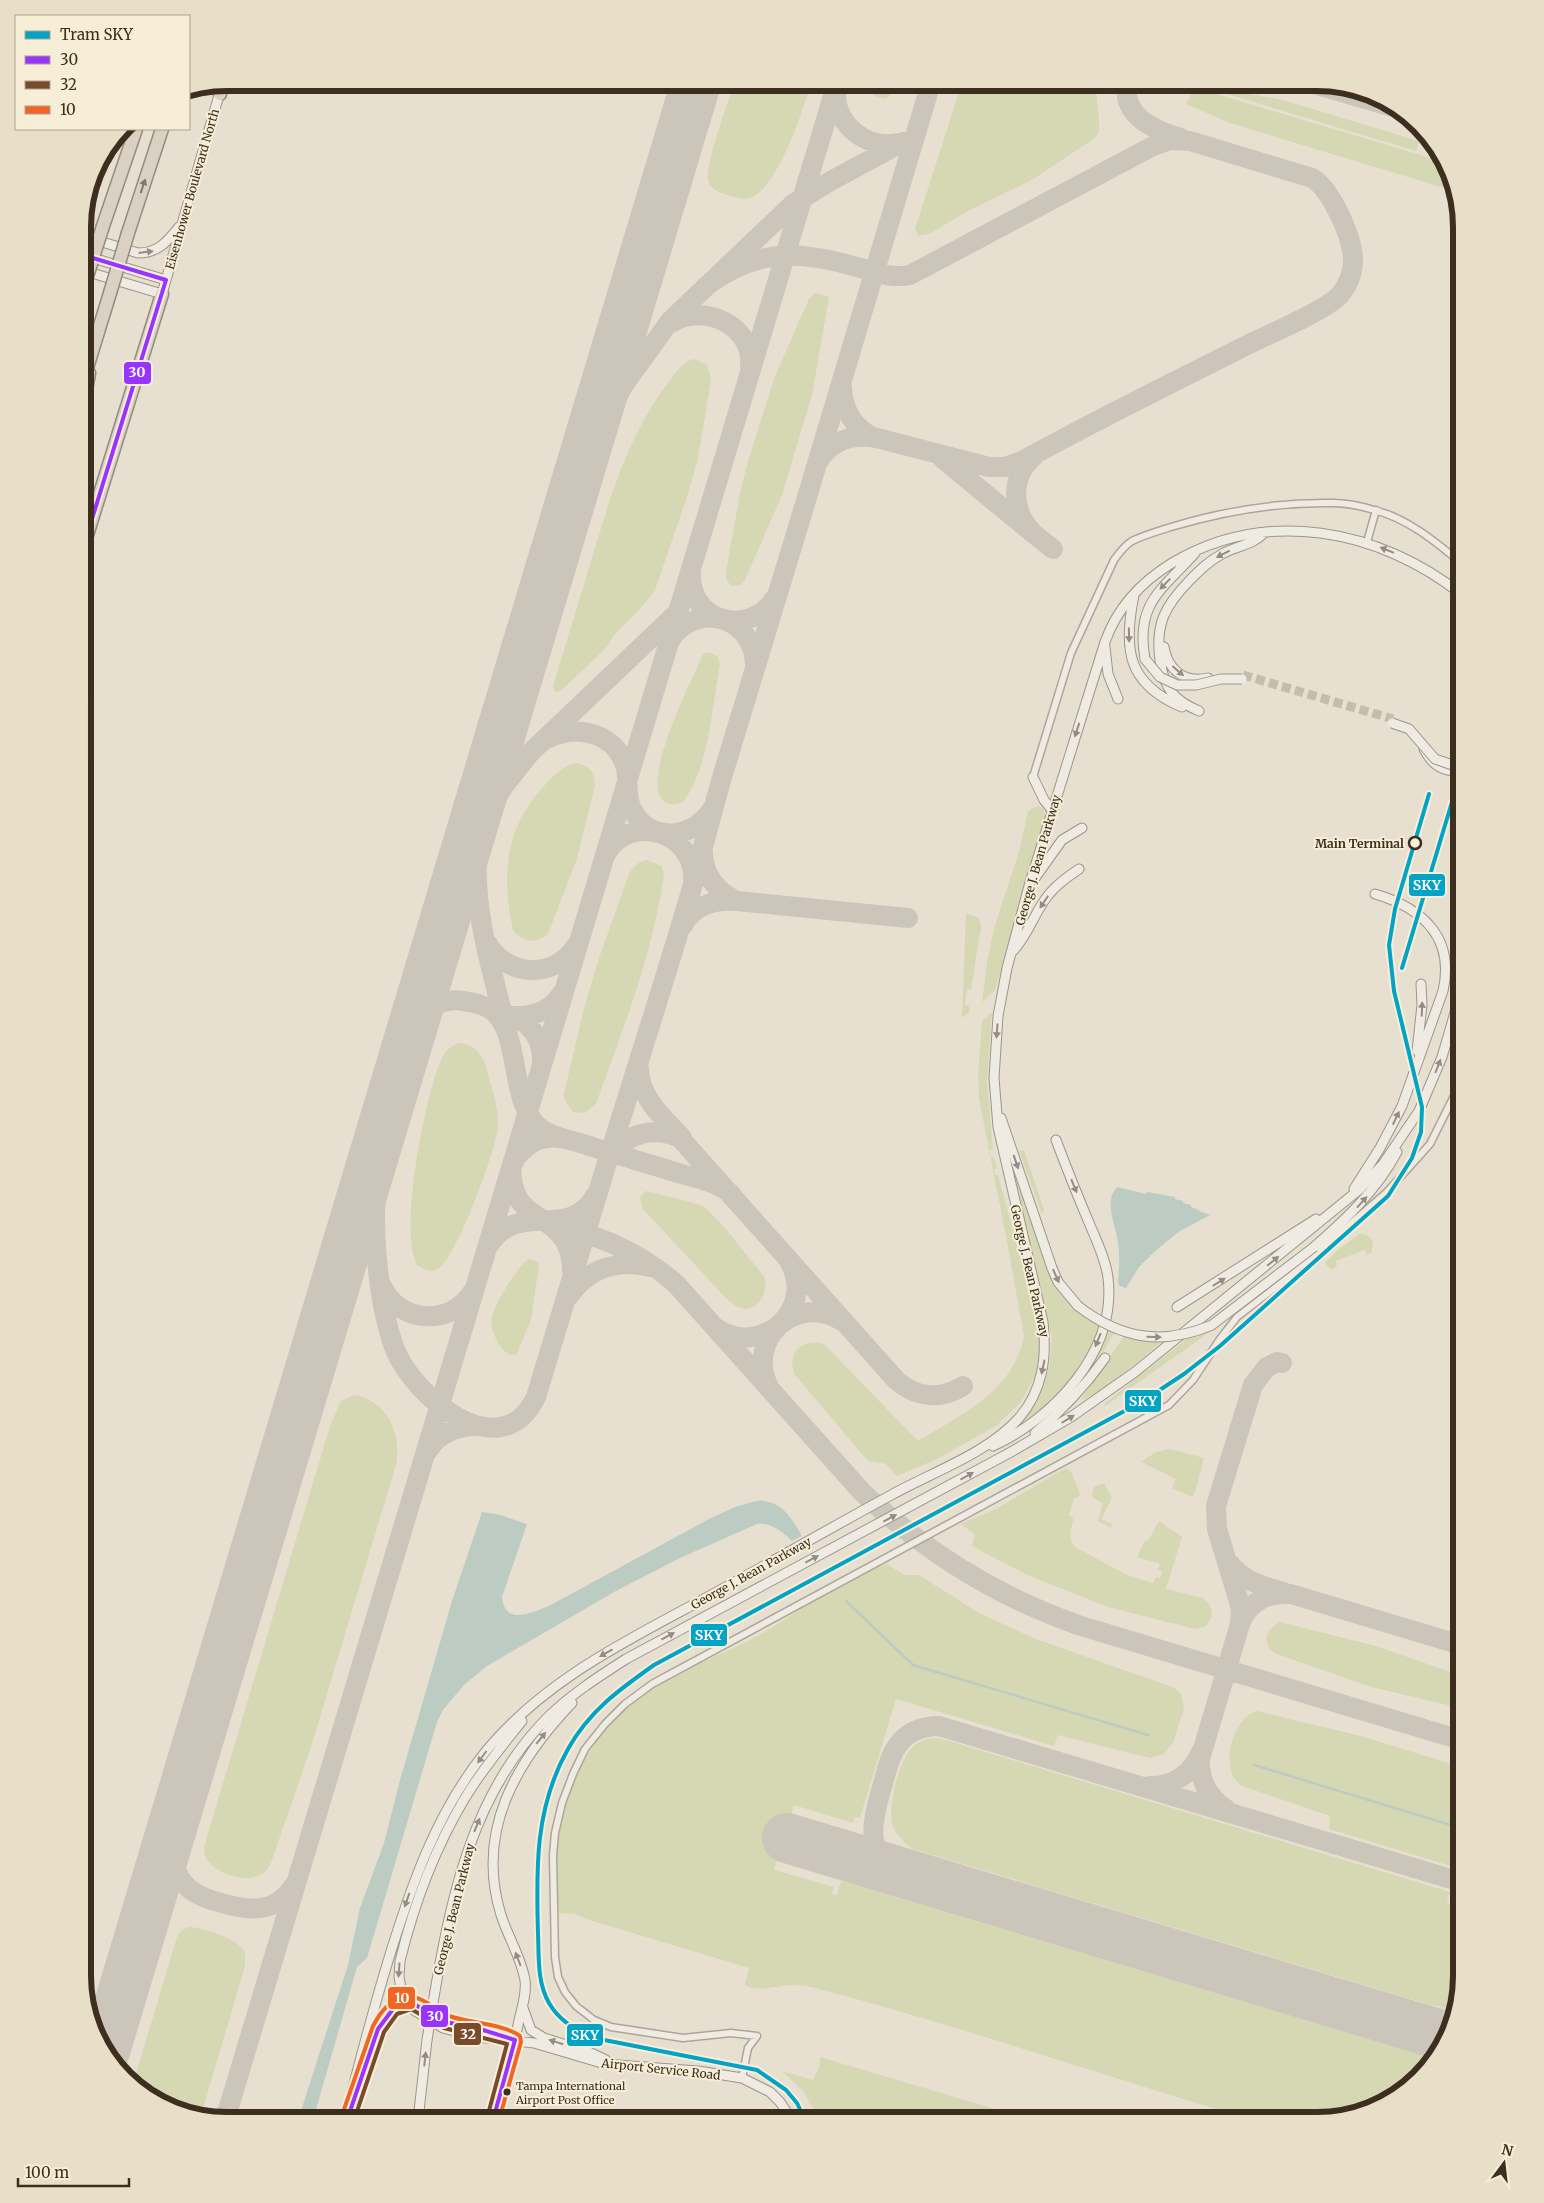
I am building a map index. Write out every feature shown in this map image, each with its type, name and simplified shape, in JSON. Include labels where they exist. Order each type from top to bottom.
[{"type":"highway","points":[[92,263],[136,130]]},
{"type":"highway","points":[[92,356],[128,233],[162,130]]},
{"type":"highway","points":[[92,520],[162,294]]},
{"type":"highway","points":[[92,359],[93,353]]},
{"type":"street","name":"Eisenhower Boulevard North","points":[[162,294],[220,92]]},
{"type":"street","points":[[92,239],[138,253],[146,253],[161,247],[182,222]]},
{"type":"street","points":[[92,258],[166,280]]},
{"type":"street","points":[[92,273],[162,294]]},
{"type":"street","points":[[1052,810],[1041,796],[1033,777],[1071,653],[1106,575],[1120,550],[1131,542],[1149,534],[1226,512],[1335,503],[1376,510],[1414,528],[1453,556]]},
{"type":"street","points":[[1367,542],[1376,510]]},
{"type":"street","points":[[1134,593],[1128,637],[1132,664],[1149,688],[1166,700],[1199,712],[1181,703],[1174,697],[1167,686],[1162,671],[1159,641],[1161,623],[1168,604],[1206,564],[1230,550],[1257,541],[1265,532]]},
{"type":"street","name":"George J. Bean Parkway","points":[[348,2111],[374,2008],[403,1912],[430,1841],[446,1810],[486,1752],[526,1710],[554,1686],[612,1649],[990,1442],[1018,1419],[1030,1402],[1044,1366],[1046,1346],[1043,1322],[1002,1151],[994,1078],[998,1016],[1011,952],[1029,886],[1104,642],[1117,615],[1134,593],[1152,576],[1199,549],[1230,538],[1265,532],[1314,532],[1367,542],[1406,558],[1436,575],[1453,587]]},
{"type":"street","points":[[1176,594],[1165,632],[1164,646],[1166,658],[1174,670],[1188,679],[1197,680],[1221,676],[1243,677],[1221,679],[1196,685],[1177,685],[1160,677],[1145,659],[1142,639],[1144,622],[1151,603],[1162,585],[1199,549]]},
{"type":"street","points":[[1104,642],[1108,674],[1118,699]]},
{"type":"street","points":[[1393,721],[1409,729],[1435,759],[1453,766]]},
{"type":"street","points":[[1029,886],[1062,840],[1082,828]]},
{"type":"street","points":[[1011,952],[1022,941],[1044,901],[1053,890],[1079,869]]},
{"type":"street","points":[[1177,1307],[1343,1203],[1391,1129],[1402,1106],[1447,975],[1443,946],[1424,920],[1400,903],[1375,894]]},
{"type":"street","points":[[1414,1069],[1422,1005],[1421,984]]},
{"type":"street","name":"George J. Bean Parkway","points":[[419,2111],[427,2040],[443,1943],[467,1848],[494,1788],[529,1737],[548,1717],[597,1677],[626,1659],[1011,1452],[1071,1418],[1135,1372],[1343,1203],[1383,1164],[1419,1111],[1442,1057],[1453,1021]]},
{"type":"street","points":[[995,1099],[1058,1282],[1078,1306],[1094,1318],[1111,1327],[1132,1334],[1151,1337],[1170,1337],[1192,1333],[1212,1324],[1314,1247],[1337,1227],[1375,1186],[1391,1163],[1419,1111]]},
{"type":"street","points":[[742,2078],[748,2048],[757,2036],[731,2033],[683,2038],[611,2027],[585,2014],[570,1999],[561,1985],[555,1957],[553,1855],[555,1833],[562,1803],[573,1774],[586,1749],[619,1710],[652,1684],[1169,1405],[1193,1380],[1237,1317],[1290,1276],[1386,1193],[1430,1144],[1453,1101]]},
{"type":"street","points":[[958,1461],[995,1445],[1040,1417],[1081,1374],[1101,1335],[1109,1297],[1104,1261],[1056,1140]]},
{"type":"street","points":[[1011,1452],[1062,1409],[1085,1386],[1105,1358]]},
{"type":"street","points":[[495,2111],[523,2006],[525,1980],[501,1915],[494,1874],[494,1848],[503,1807],[516,1775],[533,1747],[553,1722],[595,1682],[626,1659]]},
{"type":"street","points":[[349,2111],[378,2030],[393,2008],[404,2004],[399,1977],[404,1944],[433,1861],[449,1827],[466,1796],[493,1758],[528,1714],[554,1686]]},
{"type":"street","name":"Airport Service Road","points":[[404,2004],[418,2005],[446,2022],[534,2043],[604,2064],[698,2071],[742,2078],[770,2092],[786,2112]]},
{"type":"street","points":[[523,2006],[531,2030],[544,2038],[589,2052],[618,2066]]},
{"type":"green space","points":[[731,92],[808,92],[796,128],[781,162],[763,189],[753,197],[747,199],[737,198],[712,188],[708,179],[708,171]]},
{"type":"green space","points":[[872,92],[892,92],[886,99],[874,96]]},
{"type":"green space","points":[[959,92],[1096,92],[1099,132],[1095,138],[1032,180],[966,212],[929,234],[918,236],[915,229]]},
{"type":"green space","points":[[1191,92],[1210,92],[1435,159],[1447,189],[1230,123],[1186,104]]},
{"type":"green space","points":[[1221,92],[1240,92],[1283,100],[1419,141],[1416,151]]},
{"type":"green space","points":[[815,293],[829,297],[812,395],[782,495],[745,580],[741,585],[731,586],[726,579],[726,572],[741,488],[749,458],[775,376],[809,299]]},
{"type":"green space","points":[[694,359],[707,365],[711,380],[698,458],[687,497],[655,590],[640,609],[614,635],[607,647],[565,687],[555,692],[553,686],[613,490],[631,446],[653,404],[667,384],[685,363]]},
{"type":"green space","points":[[709,652],[718,657],[720,664],[704,754],[692,788],[683,802],[669,804],[662,799],[658,788],[658,772],[663,752],[678,710],[703,654]]},
{"type":"green space","points":[[576,763],[590,770],[594,776],[595,785],[577,859],[548,934],[534,941],[525,940],[513,930],[509,910],[507,871],[514,835],[521,818],[545,785],[563,769]]},
{"type":"green space","points":[[1039,806],[1044,809],[1045,817],[995,990],[982,1002],[994,928],[1019,852],[1028,812],[1032,808]]},
{"type":"green space","points":[[647,860],[661,866],[664,874],[653,933],[645,962],[596,1104],[585,1113],[573,1112],[565,1101],[564,1094],[584,1008],[599,958],[629,874],[636,865]]},
{"type":"green space","points":[[966,913],[979,918],[981,927],[971,989],[967,989],[965,1005],[970,1005],[969,1012],[962,1018]]},
{"type":"green space","points":[[992,1012],[987,1082],[993,1149],[990,1150],[991,1158],[994,1157],[997,1168],[994,1169],[995,1175],[998,1175],[1038,1325],[1040,1356],[1036,1374],[1021,1402],[996,1426],[937,1459],[897,1476],[886,1464],[868,1461],[795,1375],[792,1360],[794,1354],[803,1345],[816,1342],[824,1344],[918,1441],[968,1411],[997,1387],[1009,1372],[1018,1355],[1024,1336],[979,1099],[978,1074],[982,1021]]},
{"type":"green space","points":[[459,1043],[475,1049],[485,1063],[496,1103],[498,1127],[483,1180],[463,1228],[444,1263],[436,1270],[429,1271],[418,1266],[412,1250],[412,1196],[416,1164],[429,1100],[442,1058],[451,1047]]},
{"type":"green space","points":[[1024,1150],[1044,1210],[1042,1214],[1019,1151]]},
{"type":"green space","points":[[1014,1168],[1049,1266],[1087,1317],[1100,1325],[1086,1356],[1068,1382],[1046,1405],[1020,1426],[1043,1389],[1049,1367],[1052,1339],[1013,1173]]},
{"type":"green space","points":[[646,1191],[701,1205],[707,1209],[726,1229],[765,1278],[765,1290],[760,1302],[756,1306],[745,1309],[738,1307],[725,1297],[642,1208],[640,1197]]},
{"type":"green space","points":[[1359,1234],[1367,1235],[1373,1242],[1371,1253],[1367,1255],[1364,1250],[1336,1261],[1337,1266],[1331,1270],[1325,1263]]},
{"type":"green space","points":[[529,1259],[537,1261],[539,1265],[531,1320],[516,1355],[511,1355],[496,1340],[492,1328],[492,1317],[507,1285],[519,1268]]},
{"type":"green space","points":[[1217,1327],[1105,1406],[1104,1404],[1189,1337]]},
{"type":"green space","points":[[1107,1329],[1114,1333],[1097,1363],[1083,1380],[1099,1352]]},
{"type":"green space","points":[[1124,1336],[1162,1341],[1111,1383],[1090,1397],[1080,1401]]},
{"type":"green space","points":[[354,1395],[366,1398],[376,1404],[384,1411],[390,1421],[397,1442],[396,1465],[311,1747],[272,1860],[266,1871],[260,1875],[246,1878],[229,1875],[208,1862],[204,1852],[206,1840],[330,1426],[341,1401]]},
{"type":"green space","points":[[1170,1449],[1204,1458],[1192,1497],[1172,1488],[1176,1479],[1142,1461],[1156,1452]]},
{"type":"green space","points":[[1067,1469],[1072,1473],[1080,1494],[1079,1497],[1074,1498],[1069,1515],[1074,1518],[1070,1536],[1075,1547],[1127,1575],[1153,1583],[1156,1577],[1160,1578],[1162,1572],[1158,1569],[1160,1564],[1137,1557],[1145,1540],[1148,1541],[1159,1521],[1182,1537],[1166,1589],[1203,1598],[1209,1604],[1212,1611],[1211,1619],[1206,1626],[1195,1629],[1108,1607],[1025,1574],[972,1546],[975,1534],[960,1524],[996,1509],[1062,1470]]},
{"type":"green space","points":[[1104,1483],[1112,1498],[1101,1519],[1112,1524],[1111,1528],[1098,1521],[1103,1503],[1094,1499],[1092,1495],[1094,1487]]},
{"type":"green space","points":[[887,1564],[904,1575],[919,1575],[979,1613],[1036,1639],[1175,1688],[1181,1694],[1184,1709],[1173,1743],[1164,1754],[1150,1758],[1058,1735],[1054,1746],[896,1699],[860,1818],[855,1817],[853,1823],[794,1805],[774,1870],[834,1887],[832,1894],[837,1895],[841,1881],[846,1882],[1426,2056],[1413,2072],[1385,2094],[1352,2107],[1334,2111],[1227,2112],[942,2024],[821,1989],[793,1985],[762,1989],[750,1987],[745,1985],[749,1968],[586,1919],[575,1914],[559,1913],[557,1856],[562,1815],[578,1772],[589,1752],[618,1717],[635,1701],[666,1680],[761,1634],[819,1597],[863,1573]]},
{"type":"green space","points":[[1280,1622],[1376,1646],[1453,1673],[1453,1705],[1371,1687],[1274,1653],[1267,1645],[1266,1640],[1271,1628]]},
{"type":"green space","points":[[1257,1711],[1361,1736],[1453,1765],[1453,1867],[1329,1829],[1330,1816],[1242,1786],[1235,1779],[1231,1769],[1231,1745],[1235,1733],[1248,1715]]},
{"type":"green space","points":[[932,1738],[943,1739],[1450,1892],[1447,1903],[1453,1905],[1453,1976],[1449,2008],[1431,2005],[913,1849],[902,1839],[893,1826],[891,1809],[895,1787],[905,1758],[911,1748]]},
{"type":"green space","points":[[188,1927],[210,1931],[235,1942],[244,1951],[245,1957],[245,1966],[203,2109],[159,2094],[135,2076],[180,1932]]},
{"type":"green space","points":[[820,2057],[1004,2112],[815,2112],[803,2091],[782,2071],[813,2080],[820,2065]]},
{"type":"shaded area","points":[[1117,1187],[1146,1194],[1147,1192],[1175,1197],[1175,1199],[1183,1201],[1183,1203],[1210,1215],[1178,1232],[1153,1253],[1139,1267],[1126,1288],[1118,1283],[1119,1248],[1111,1207],[1113,1193]]},
{"type":"shaded area","points":[[756,1501],[772,1503],[784,1510],[802,1536],[792,1541],[771,1526],[757,1524],[680,1558],[614,1592],[487,1666],[464,1685],[443,1710],[437,1722],[367,1958],[357,1967],[316,2111],[301,2111],[348,1965],[360,1908],[384,1843],[400,1780],[452,1601],[482,1512],[497,1514],[527,1524],[502,1597],[508,1612],[520,1615],[549,1606],[709,1519],[735,1507]]},
{"type":"waterway","points":[[846,1601],[913,1665],[1148,1735]]},
{"type":"waterway","points":[[1254,1765],[1453,1826]]},
{"type":"taxiway","points":[[228,2111],[834,92]]},
{"type":"taxiway","points":[[836,92],[840,114],[854,132],[875,142],[899,143]]},
{"type":"taxiway","points":[[610,1152],[678,935],[723,774],[928,92]]},
{"type":"taxiway","points":[[1127,92],[1130,105],[1142,120],[1160,131],[1181,138]]},
{"type":"taxiway","points":[[705,287],[741,266],[776,256],[813,257],[888,275],[910,275],[1153,146],[1170,140],[1190,141],[1312,178],[1326,192],[1340,215],[1349,239],[1353,265],[1350,279],[1340,295],[1333,301],[1310,315],[1134,402],[1022,461],[1005,467],[989,467],[877,438],[859,437],[843,440],[829,448],[818,462]]},
{"type":"taxiway","points":[[554,560],[581,474],[602,425],[623,386],[670,321],[793,204],[827,183],[903,142]]},
{"type":"taxiway","points":[[671,323],[684,317],[698,315],[712,317],[725,322],[736,330],[744,340],[749,353],[750,368]]},
{"type":"taxiway","points":[[842,386],[844,403],[855,424],[875,438]]},
{"type":"taxiway","points":[[943,459],[1034,534],[1026,525],[1021,515],[1017,505],[1016,494],[1021,473],[1035,455]]},
{"type":"taxiway","points":[[1034,534],[1053,549]]},
{"type":"taxiway","points":[[691,573],[693,590],[700,603],[710,613],[722,619],[736,621],[751,618],[764,610],[775,598]]},
{"type":"taxiway","points":[[486,816],[503,787],[530,753],[676,614]]},
{"type":"taxiway","points":[[670,640],[682,627],[695,620],[709,618],[723,620],[736,626],[746,636],[753,650],[755,667]]},
{"type":"taxiway","points":[[505,1024],[488,954],[478,900],[477,851],[486,788],[494,756],[532,634]]},
{"type":"taxiway","points":[[549,738],[560,734],[583,732],[605,739],[614,747],[621,756],[626,768],[628,794],[632,809],[649,828],[660,832],[672,833],[683,831],[694,827],[712,809]]},
{"type":"taxiway","points":[[606,854],[617,841],[630,833],[645,831],[660,833],[673,840],[684,850],[691,864],[693,880]]},
{"type":"taxiway","points":[[459,877],[472,844]]},
{"type":"taxiway","points":[[703,852],[708,875],[712,882],[723,893],[737,901],[908,918]]},
{"type":"taxiway","points":[[683,925],[693,912],[706,905],[721,901],[737,901]]},
{"type":"taxiway","points":[[487,943],[506,963],[518,968],[531,970],[556,965],[567,957],[576,946]]},
{"type":"taxiway","points":[[514,1016],[541,1012],[553,1004],[562,993]]},
{"type":"taxiway","points":[[457,1000],[490,1009],[500,1019],[507,1033],[523,1101],[530,1116],[540,1128],[549,1134],[610,1152],[536,1397],[521,1418],[502,1427],[480,1426],[459,1418],[438,1404],[419,1386],[404,1366],[394,1347],[382,1301],[376,1254],[375,1201],[383,1140],[415,1025],[426,1011],[444,1002],[457,1000]]},
{"type":"taxiway","points":[[491,1009],[520,1020],[534,1032],[541,1050],[542,1062]]},
{"type":"taxiway","points":[[639,1069],[640,1080],[648,1099],[682,1138]]},
{"type":"taxiway","points":[[611,1156],[625,1142],[642,1134],[651,1132],[661,1133],[680,1138],[897,1381],[913,1391],[929,1395],[946,1394],[963,1386]]},
{"type":"taxiway","points":[[561,1138],[545,1138],[530,1144],[514,1160],[511,1174],[514,1190],[519,1200],[563,1238],[570,1254],[572,1271]]},
{"type":"taxiway","points":[[610,1152],[704,1180],[731,1194]]},
{"type":"taxiway","points":[[489,1245],[501,1232],[514,1224],[571,1217],[584,1209],[595,1196]]},
{"type":"taxiway","points":[[541,1220],[579,1231],[629,1251],[676,1284],[862,1492],[911,1535],[937,1554],[992,1587],[1020,1601],[1081,1626],[1453,1738]]},
{"type":"taxiway","points":[[716,1328],[733,1336],[749,1337],[765,1333],[779,1325],[789,1313],[795,1298],[796,1281],[790,1263]]},
{"type":"taxiway","points":[[569,1296],[577,1286],[595,1272],[605,1268],[627,1264],[651,1267]]},
{"type":"taxiway","points":[[382,1286],[390,1299],[400,1308],[412,1314],[426,1316],[452,1311],[463,1303],[473,1291]]},
{"type":"taxiway","points":[[769,1387],[763,1369],[764,1353],[769,1338],[779,1325],[792,1317],[808,1312],[825,1314],[842,1321]]},
{"type":"taxiway","points":[[1240,1624],[1241,1608],[1217,1529],[1216,1506],[1253,1385],[1267,1367],[1277,1362],[1282,1363]]},
{"type":"taxiway","points":[[427,1452],[431,1445],[442,1435],[462,1427],[478,1426]]},
{"type":"taxiway","points":[[1229,1563],[1248,1579],[1286,1593]]},
{"type":"taxiway","points":[[1226,1809],[1214,1799],[1206,1787],[1201,1774],[1200,1759],[1240,1624],[1254,1604],[1274,1595],[1291,1594],[1453,1643]]},
{"type":"taxiway","points":[[890,1869],[881,1860],[874,1838],[875,1814],[888,1764],[901,1741],[913,1731],[939,1726],[1453,1880]]},
{"type":"taxiway","points":[[1149,1786],[1166,1784],[1181,1777],[1193,1765],[1202,1750]]},
{"type":"taxiway","points":[[171,1828],[173,1856],[178,1875],[189,1889],[203,1897],[240,1907],[260,1908],[278,1902],[287,1895],[294,1885]]},
{"type":"taxiway","points":[[1381,2015],[1441,2031]]},
{"type":"runway","points":[[108,2041],[693,92]]},
{"type":"runway","points":[[787,1838],[1439,2034]]},
{"type":"tunnel","points":[[1243,675],[1393,719]]},
{"type":"tram line","name":"SKY","points":[[801,2112],[797,2103],[786,2090],[757,2070],[589,2037],[566,2023],[553,2009],[542,1987],[539,1969],[537,1885],[543,1816],[557,1771],[576,1735],[595,1712],[617,1692],[654,1665],[1143,1401],[1184,1374],[1220,1346],[1388,1196],[1412,1158],[1421,1132],[1422,1107],[1394,991],[1389,945],[1395,909],[1429,794]]},
{"type":"tram line","name":"SKY","points":[[1402,968],[1452,802]]},
{"type":"transit line","name":"30","points":[[92,258],[166,280],[92,519]]},
{"type":"transit line","name":"10","points":[[343,2111],[376,2020],[388,2005],[398,1999],[411,1997],[421,1999],[449,2016],[496,2026],[520,2036],[521,2042],[501,2111]]},
{"type":"transit line","name":"30","points":[[350,2111],[378,2029],[393,2009],[412,2003],[446,2022],[483,2030],[515,2040],[495,2111]]},
{"type":"transit line","name":"32","points":[[357,2111],[384,2032],[397,2014],[411,2009],[444,2028],[507,2044],[489,2111]]},
{"type":"place","name":"Main Terminal","points":[[1415,843]]},
{"type":"place","name":"Tampa International Airport Post Office","points":[[507,2092]]}]
